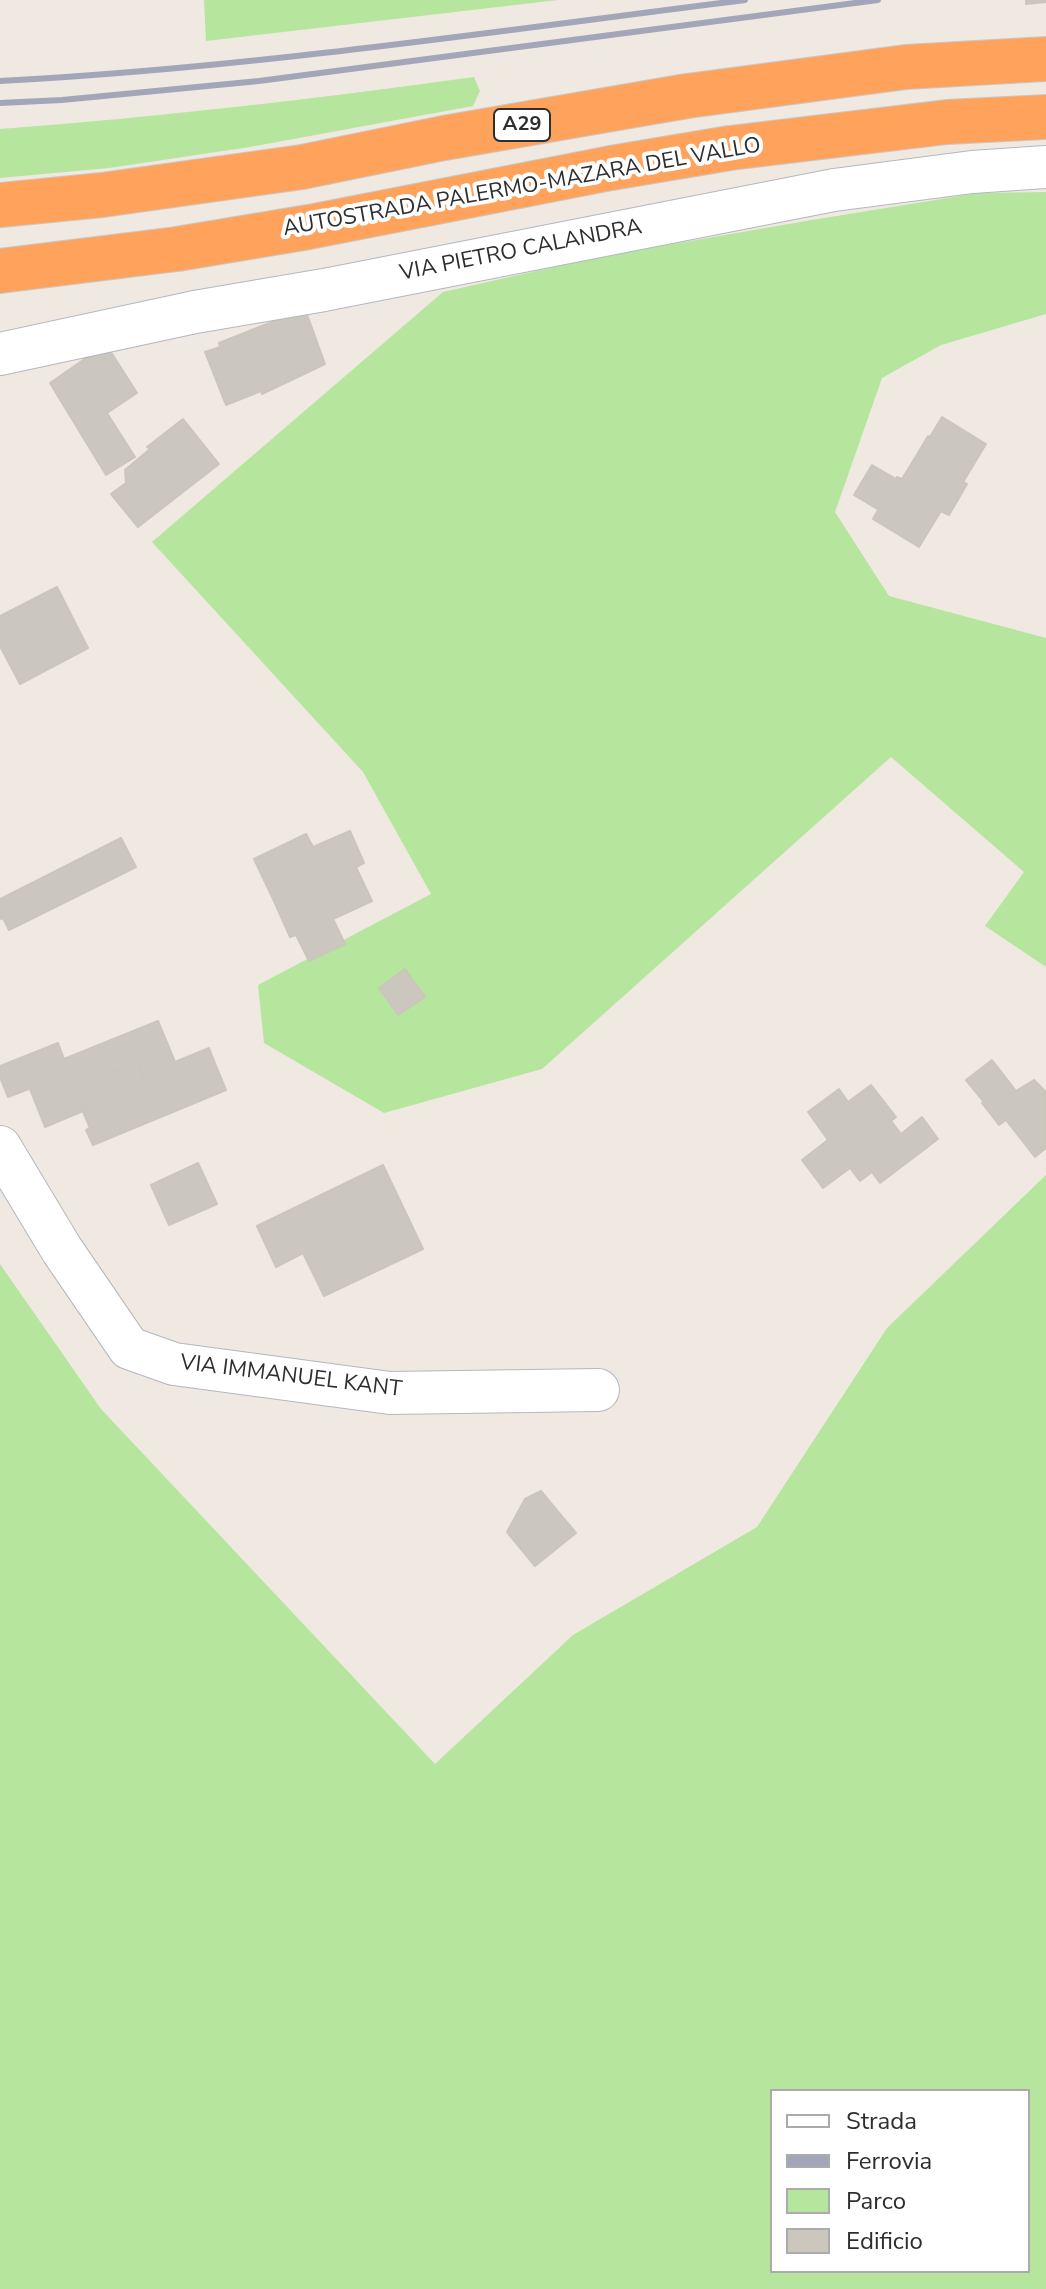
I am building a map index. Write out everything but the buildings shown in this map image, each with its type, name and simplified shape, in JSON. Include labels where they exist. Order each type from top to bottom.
[{"type":"highway","name":"A29","points":[[0,205],[102,195],[302,167],[444,138],[780,82],[906,67],[1046,59]]},
{"type":"highway","name":"AUTOSTRADA PALERMO-MAZARA DEL VALLO","points":[[0,271],[177,249],[279,232],[730,148],[947,122],[1046,117]]},
{"type":"street","name":"VIA PIETRO CALANDRA","points":[[0,354],[195,312],[324,290],[834,190],[972,172],[1046,167]]},
{"type":"street","name":"VIA IMMANUEL KANT","points":[[0,1147],[62,1250],[129,1348],[174,1364],[390,1393],[598,1390]]},
{"type":"green space","points":[[204,0],[558,0],[206,41]]},
{"type":"green space","points":[[474,77],[480,91],[473,106],[250,147],[109,168],[0,178],[0,129],[237,107]]},
{"type":"green space","points":[[1046,192],[1046,314],[941,345],[882,378],[835,512],[889,596],[1046,638],[1046,967],[985,926],[1024,872],[891,757],[542,1069],[384,1113],[264,1043],[258,985],[431,894],[363,772],[152,542],[443,292],[603,256],[806,221],[978,193]]},
{"type":"green space","points":[[1046,1175],[1046,2289],[0,2289],[0,1264],[101,1409],[435,1764],[573,1635],[757,1527],[887,1328]]},
{"type":"railway","points":[[0,81],[280,58],[745,0]]},
{"type":"railway","points":[[0,103],[259,81],[878,0]]}]
